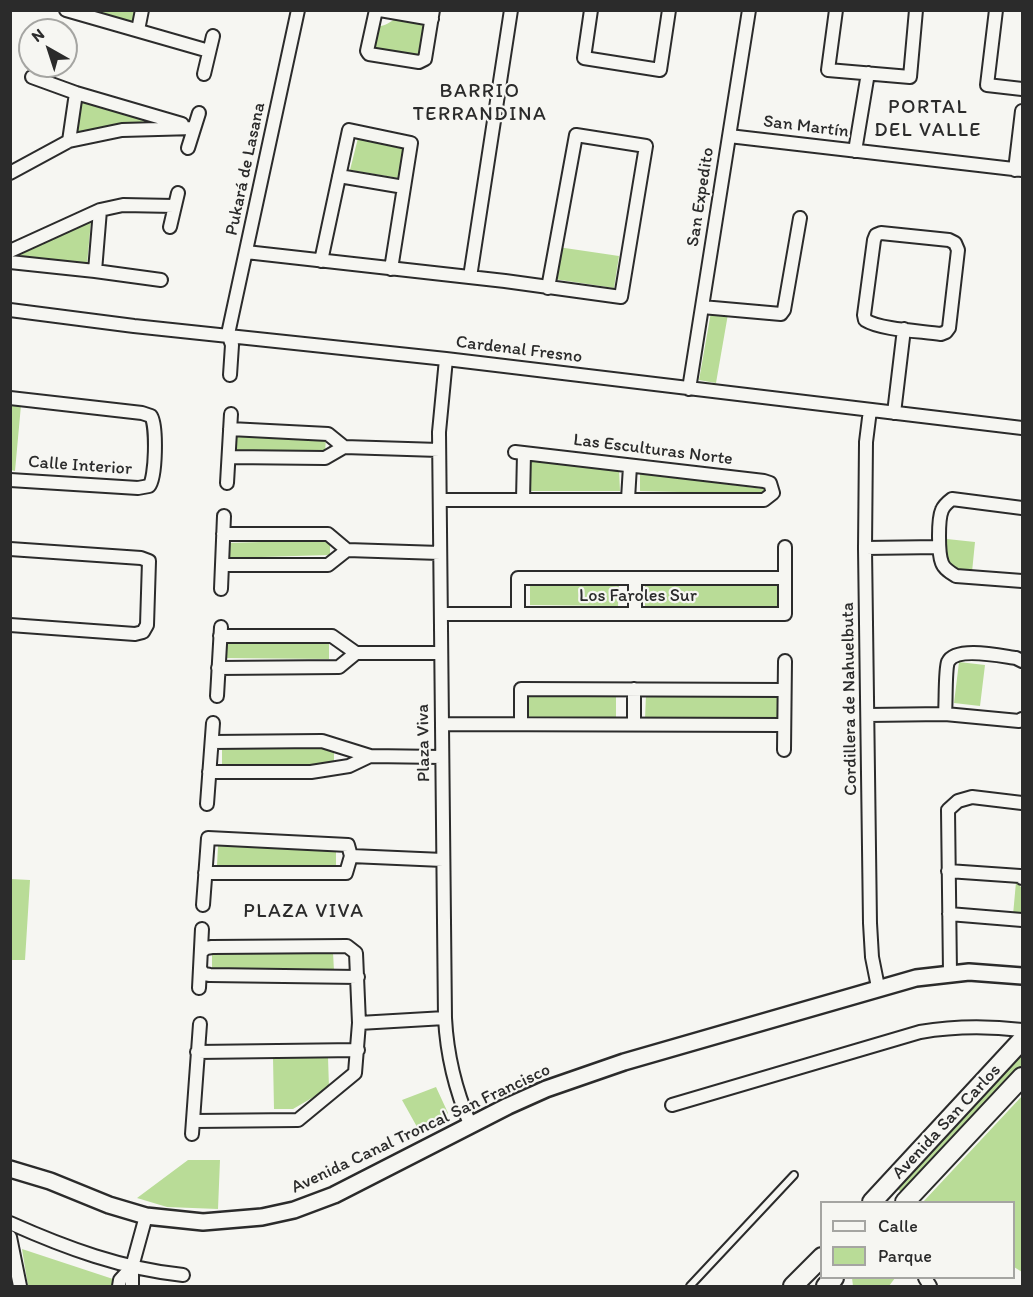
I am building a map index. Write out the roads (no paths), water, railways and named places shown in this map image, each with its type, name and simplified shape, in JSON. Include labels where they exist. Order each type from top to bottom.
[{"type":"main road","name":"Avenida San Carlos","points":[[878,1196],[1023,1040]]},
{"type":"main road","name":"Avenida San Carlos","points":[[907,1201],[1023,1077]]},
{"type":"main road","points":[[878,1196],[893,1192],[899,1201]]},
{"type":"main road","points":[[794,1287],[820,1259]]},
{"type":"street","points":[[66,10],[209,51]]},
{"type":"street","points":[[138,30],[142,10]]},
{"type":"street","name":"Pukará de Lasana","points":[[230,375],[232,345],[228,334],[298,10]]},
{"type":"street","points":[[378,10],[432,15],[424,59],[419,62],[369,54],[367,51],[378,10]]},
{"type":"street","points":[[470,277],[511,10]]},
{"type":"street","points":[[591,10],[584,58],[660,70],[667,11]]},
{"type":"street","name":"San Expedito","points":[[689,389],[749,10]]},
{"type":"street","points":[[836,10],[828,70],[910,77],[916,10]]},
{"type":"street","points":[[996,10],[987,85],[1023,89]]},
{"type":"street","points":[[204,74],[213,36]]},
{"type":"street","points":[[855,151],[868,73]]},
{"type":"street","points":[[35,78],[76,93],[194,128]]},
{"type":"street","points":[[69,141],[76,93]]},
{"type":"street","points":[[1019,170],[1023,111]]},
{"type":"street","points":[[188,148],[199,113]]},
{"type":"street","points":[[10,173],[69,141],[122,130],[194,128]]},
{"type":"street","points":[[321,261],[349,130],[411,143],[391,268]]},
{"type":"street","points":[[246,252],[506,281],[548,288],[621,297],[645,146],[576,135],[548,288]]},
{"type":"street","name":"San Martín","points":[[729,136],[1019,170]]},
{"type":"street","points":[[339,176],[404,187]]},
{"type":"street","points":[[170,227],[177,193]]},
{"type":"street","points":[[10,251],[100,210],[123,205],[174,206]]},
{"type":"street","points":[[94,271],[100,210]]},
{"type":"street","points":[[702,307],[781,314],[784,310],[800,218]]},
{"type":"street","points":[[881,233],[949,240],[955,243],[958,250],[949,328],[941,334],[904,329],[871,324],[865,320],[876,235],[881,233]]},
{"type":"street","points":[[10,262],[161,280]]},
{"type":"street","name":"Cardenal Fresno","points":[[10,310],[1023,428]]},
{"type":"street","points":[[894,413],[904,329]]},
{"type":"street","name":"Plaza Viva","points":[[446,359],[440,408],[439,450],[445,1018],[452,1076],[470,1124]]},
{"type":"street","name":"Calle Interior","points":[[10,398],[142,413],[151,416],[155,424],[153,477],[149,486],[138,488],[10,480]]},
{"type":"street","name":"Cordillera de Nahuelbuta","points":[[870,410],[866,450],[865,548],[870,940],[878,987]]},
{"type":"street","points":[[227,483],[231,414]]},
{"type":"street","points":[[230,429],[328,434],[344,447]]},
{"type":"street","points":[[229,457],[325,458],[344,447],[439,450]]},
{"type":"street","name":"Las Esculturas Norte","points":[[523,500],[520,452],[764,481],[773,487],[773,493],[764,500],[628,499]]},
{"type":"street","points":[[440,500],[628,499],[630,466]]},
{"type":"street","points":[[1023,508],[952,499],[941,511],[939,547],[942,564],[948,572],[956,576],[1023,581]]},
{"type":"street","points":[[221,589],[224,516]]},
{"type":"street","points":[[223,534],[328,534],[347,550],[440,553]]},
{"type":"street","points":[[518,614],[518,578],[785,578],[785,547]]},
{"type":"street","points":[[865,548],[939,547]]},
{"type":"street","points":[[10,549],[141,558],[149,561],[150,570],[147,625],[143,632],[135,634],[10,625]]},
{"type":"street","points":[[222,565],[328,565],[347,550]]},
{"type":"street","points":[[635,578],[635,614]]},
{"type":"street","name":"Los Faroles Sur","points":[[441,614],[785,614],[785,578]]},
{"type":"street","points":[[217,696],[220,632],[332,636],[356,653],[441,653]]},
{"type":"street","points":[[218,668],[339,667],[356,653]]},
{"type":"street","points":[[945,714],[948,663],[956,654],[1016,658],[1023,661]]},
{"type":"street","points":[[784,661],[784,750]]},
{"type":"street","points":[[521,724],[522,689],[784,690]]},
{"type":"street","points":[[634,689],[634,724]]},
{"type":"street","points":[[868,715],[945,714],[1019,721],[1023,719]]},
{"type":"street","points":[[207,804],[213,723]]},
{"type":"street","points":[[442,724],[784,725]]},
{"type":"street","points":[[212,742],[322,741],[370,756],[442,757]]},
{"type":"street","points":[[209,772],[310,772],[349,766],[370,756]]},
{"type":"street","points":[[950,973],[948,810],[958,801],[972,797],[1023,803]]},
{"type":"street","points":[[203,905],[205,873],[208,838],[348,845],[351,856],[346,873],[205,873]]},
{"type":"street","points":[[351,856],[443,860]]},
{"type":"street","points":[[948,872],[1023,878]]},
{"type":"street","points":[[949,914],[1023,920]]},
{"type":"street","points":[[199,988],[202,929]]},
{"type":"street","points":[[200,1024],[193,1127],[298,1120],[355,1073],[359,1023],[356,953],[347,946],[212,947],[201,952]]},
{"type":"street","points":[[200,969],[204,974],[210,975],[358,977]]},
{"type":"street","name":"Avenida Canal Troncal San Francisco","points":[[10,1169],[146,1216],[189,1222],[256,1218],[294,1210],[334,1195],[470,1124],[527,1097],[585,1075],[878,987],[916,978],[950,973],[987,972],[1023,976]]},
{"type":"street","points":[[359,1023],[445,1018]]},
{"type":"street","points":[[672,1105],[920,1032],[968,1026],[1023,1030]]},
{"type":"street","points":[[197,1052],[358,1050]]},
{"type":"street","points":[[132,1287],[132,1267],[146,1216]]},
{"type":"street","points":[[10,1223],[71,1249],[132,1267],[183,1275]]},
{"type":"street","points":[[10,1237],[20,1287]]},
{"type":"street","points":[[119,1287],[120,1280],[132,1267]]},
{"type":"lane","points":[[690,1287],[794,1175]]},
{"type":"district","name":"BARRIO TERRANDINA","points":[[480,104]]},
{"type":"district","name":"PORTAL DEL VALLE","points":[[928,120]]},
{"type":"district","name":"PLAZA VIVA","points":[[304,912]]}]
